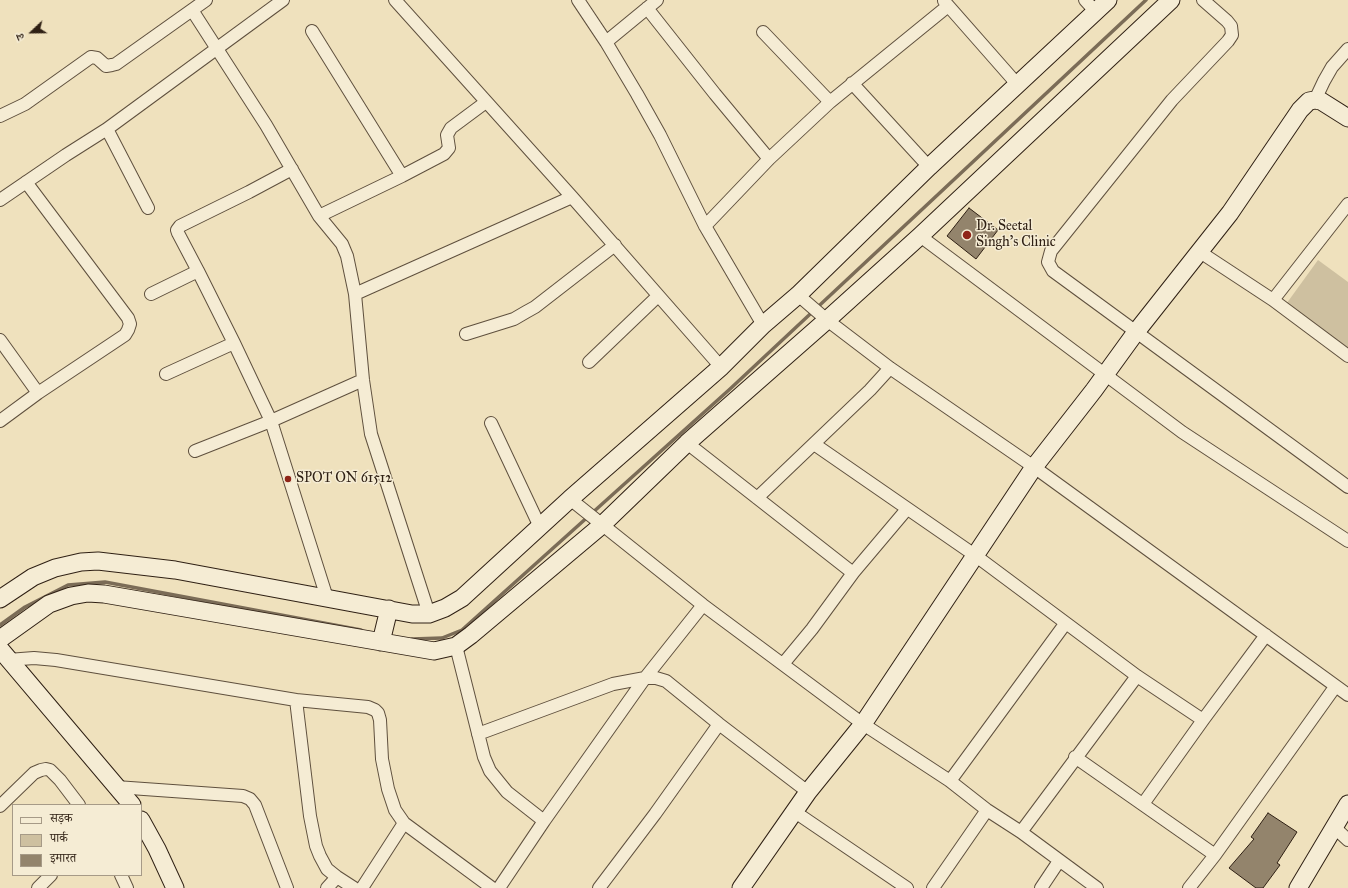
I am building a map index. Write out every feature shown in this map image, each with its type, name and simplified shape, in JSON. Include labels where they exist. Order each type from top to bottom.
[{"type":"main road","points":[[0,639],[49,604],[88,592],[381,640],[434,651],[456,646],[471,635],[597,521],[687,443],[824,318],[920,236],[1171,0]]},
{"type":"main road","points":[[0,599],[32,577],[55,568],[98,560],[174,570],[327,598],[388,614],[429,614],[445,608],[462,598],[540,527],[573,502],[721,367],[763,325],[802,299],[929,167],[1017,84],[1096,4]]},
{"type":"main road","points":[[741,888],[808,792],[864,724],[1034,467],[1106,374],[1136,332],[1230,213],[1300,110],[1309,101],[1321,101],[1348,118]]},
{"type":"main road","points":[[381,640],[388,614]]},
{"type":"main road","points":[[4,655],[131,804]]},
{"type":"main road","points":[[1298,888],[1348,804]]},
{"type":"main road","points":[[142,822],[157,849],[175,888]]},
{"type":"street","points":[[0,116],[25,104],[91,57],[97,58],[106,66],[116,64],[206,0]]},
{"type":"street","points":[[0,200],[107,129],[283,0]]},
{"type":"street","points":[[395,0],[572,197],[721,367]]},
{"type":"street","points":[[578,0],[606,42],[637,94],[660,135],[705,226],[763,325]]},
{"type":"street","points":[[1202,0],[1227,21],[1231,26],[1232,35],[1172,100],[1051,251],[1048,262],[1053,271],[1348,487]]},
{"type":"street","points":[[705,226],[769,159],[830,102],[945,3],[1017,84]]},
{"type":"street","points":[[606,42],[652,4],[715,94],[769,159]]},
{"type":"street","points":[[192,10],[292,169],[319,216],[338,238],[345,249],[355,294],[363,380],[371,434],[429,614]]},
{"type":"street","points":[[312,31],[402,176]]},
{"type":"street","points":[[763,32],[830,102]]},
{"type":"street","points":[[1315,100],[1332,67],[1348,49]]},
{"type":"street","points":[[852,83],[929,167]]},
{"type":"street","points":[[319,216],[444,154],[449,148],[448,135],[451,128],[486,102]]},
{"type":"street","points":[[107,129],[148,208]]},
{"type":"street","points":[[292,169],[180,226],[177,230],[271,420],[327,598]]},
{"type":"street","points":[[0,422],[38,394],[125,335],[130,324],[128,318],[26,182]]},
{"type":"street","points":[[355,294],[572,197]]},
{"type":"street","points":[[1273,300],[1347,209]]},
{"type":"street","points":[[920,236],[1182,432],[1348,541]]},
{"type":"street","points":[[466,334],[514,318],[531,310],[615,246]]},
{"type":"street","points":[[1200,252],[1273,300],[1348,356]]},
{"type":"street","points":[[151,294],[198,271]]},
{"type":"street","points":[[589,362],[658,296]]},
{"type":"street","points":[[802,299],[824,318],[890,368],[1034,467],[1348,695]]},
{"type":"street","points":[[0,340],[38,394]]},
{"type":"street","points":[[166,374],[234,343]]},
{"type":"street","points":[[757,498],[870,390],[890,368]]},
{"type":"street","points":[[195,452],[363,380]]},
{"type":"street","points":[[492,423],[540,527]]},
{"type":"street","points":[[687,443],[853,573]]},
{"type":"street","points":[[814,444],[976,556],[1136,676],[1203,720]]},
{"type":"street","points":[[573,502],[703,605],[864,724],[950,781],[987,810],[1021,832],[1097,888]]},
{"type":"street","points":[[783,664],[812,630],[853,573],[907,509]]},
{"type":"street","points":[[499,888],[544,821],[645,678],[703,605]]},
{"type":"street","points":[[950,781],[1065,624]]},
{"type":"street","points":[[1143,804],[1266,635]]},
{"type":"street","points":[[456,646],[484,757],[490,771],[507,792],[544,821]]},
{"type":"street","points":[[4,655],[56,660],[296,700],[368,707],[375,710],[378,712],[380,720],[382,759],[394,810],[404,823],[492,888]]},
{"type":"street","points":[[1021,832],[1136,676]]},
{"type":"street","points":[[478,734],[613,684],[645,678],[656,678],[666,681],[718,724],[808,792]]},
{"type":"street","points":[[1190,888],[1335,687]]},
{"type":"street","points":[[296,700],[310,816],[316,846],[327,868],[337,877],[354,888]]},
{"type":"street","points":[[599,888],[655,814],[718,724]]},
{"type":"street","points":[[1076,757],[1215,855]]},
{"type":"street","points":[[0,806],[34,773],[46,769],[50,770],[60,780],[78,804]]},
{"type":"street","points":[[116,787],[243,796],[250,799],[255,805],[287,888]]},
{"type":"street","points":[[933,888],[987,810]]},
{"type":"street","points":[[795,812],[907,888]]},
{"type":"street","points":[[362,888],[404,823]]},
{"type":"street","points":[[1334,827],[1348,840]]},
{"type":"street","points":[[1041,888],[1060,861]]},
{"type":"street","points":[[38,888],[50,876]]},
{"type":"street","points":[[121,876],[127,888]]},
{"type":"street","points":[[327,888],[337,877]]},
{"type":"green space","points":[[1318,260],[1348,282],[1348,354],[1284,307]]},
{"type":"building","points":[[969,208],[998,230],[976,259],[947,236]]},
{"type":"building","points":[[1268,813],[1297,832],[1277,863],[1280,865],[1263,888],[1256,888],[1229,868],[1254,839],[1251,837]]},
{"type":"waterway","points":[[412,639],[442,638],[462,630],[730,389],[1146,0]]},
{"type":"waterway","points":[[0,625],[25,607],[68,585],[105,582],[361,630]]},
{"type":"place","name":"Dr. Seetal Singh's Clinic","points":[[967,235]]},
{"type":"place","name":"SPOT ON 61512","points":[[288,479]]}]
